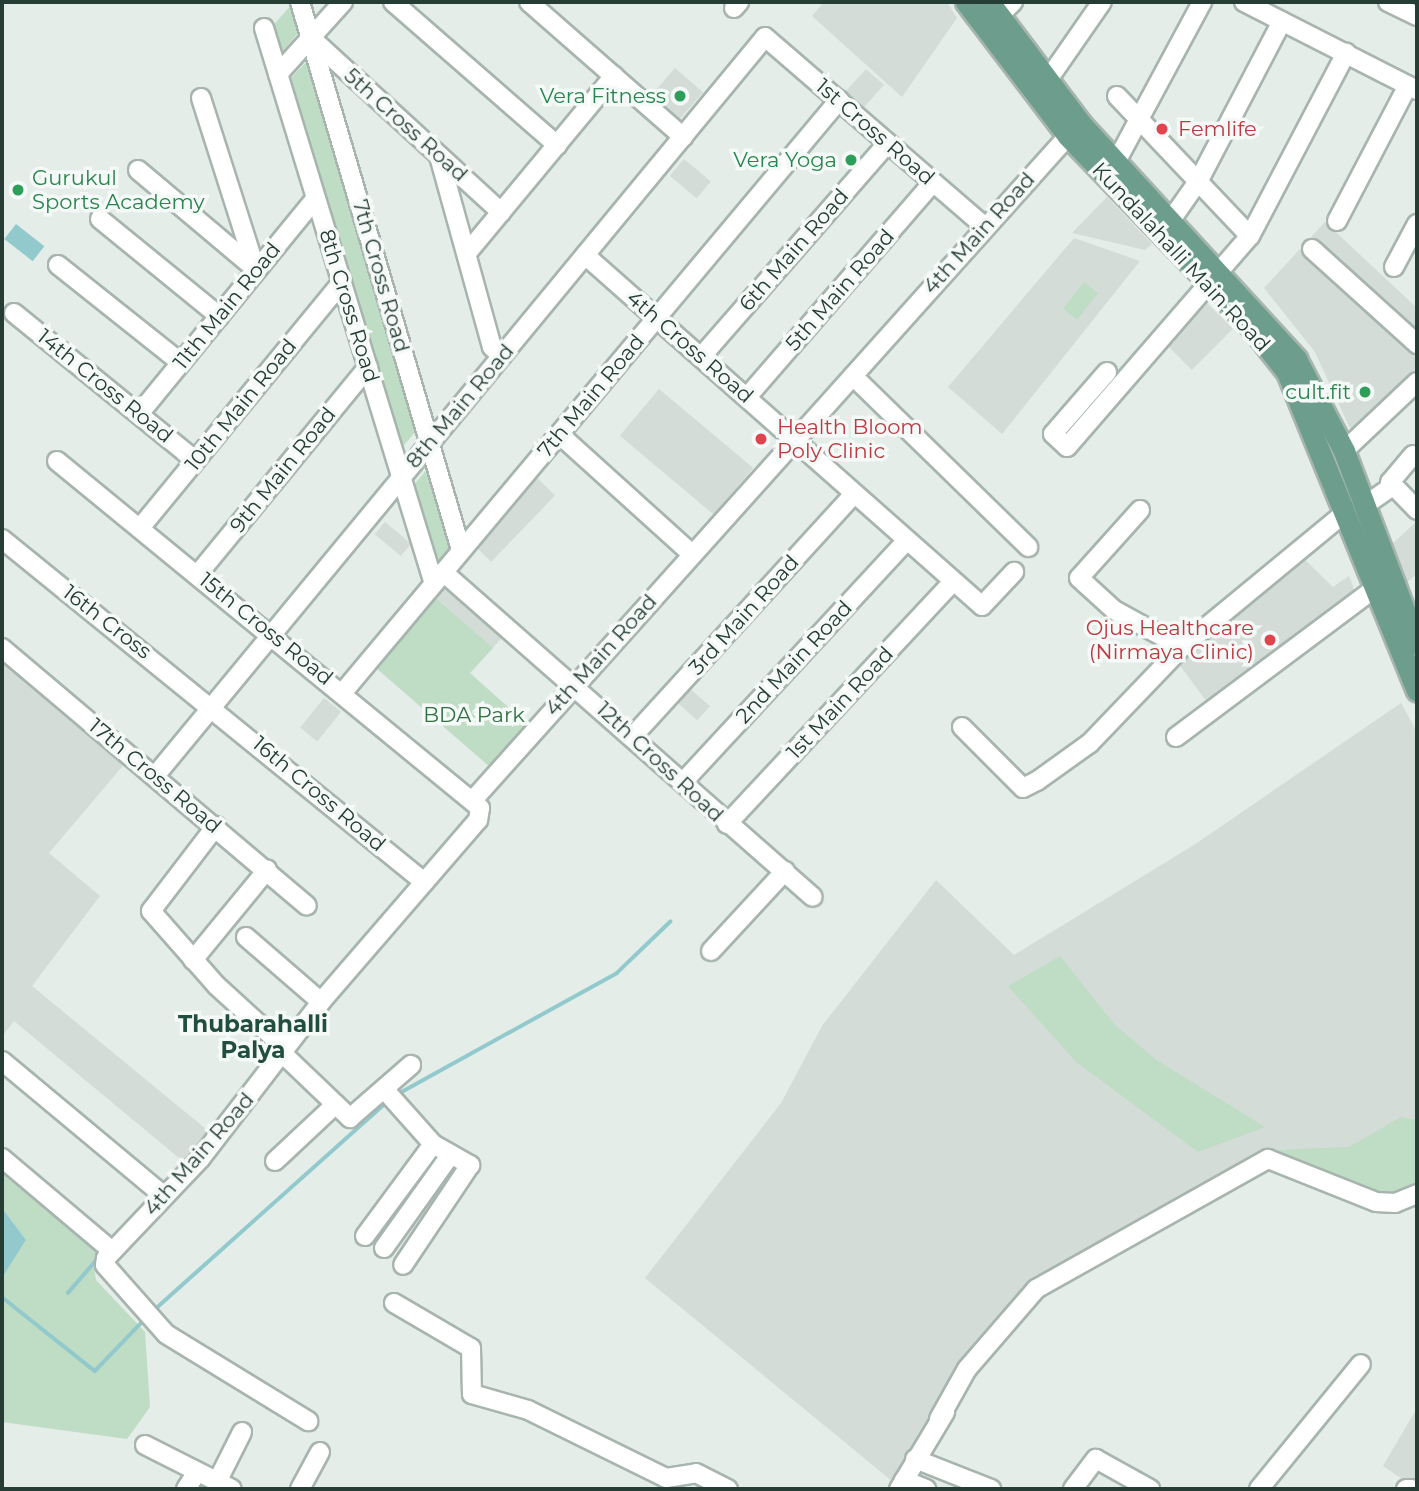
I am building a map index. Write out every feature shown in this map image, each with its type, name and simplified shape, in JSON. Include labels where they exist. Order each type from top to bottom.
[{"type":"main road","name":"Kundalahalli Main Road","points":[[966,2],[1068,136],[1296,359],[1344,451],[1375,588],[1417,691]]},
{"type":"main road","name":"Kundalahalli Main Road","points":[[1001,7],[1047,81],[1116,162],[1171,220],[1287,372],[1355,509],[1417,644]]},
{"type":"street","name":"7th Cross Road","points":[[300,2],[461,551]]},
{"type":"street","points":[[278,74],[343,2]]},
{"type":"street","points":[[393,2],[557,145]]},
{"type":"street","points":[[528,2],[683,137]]},
{"type":"street","points":[[1047,81],[1102,2]]},
{"type":"street","points":[[1116,162],[1141,120],[1202,2]]},
{"type":"street","points":[[1244,2],[1413,87],[1337,221]]},
{"type":"street","points":[[1388,2],[1417,16]]},
{"type":"street","points":[[1171,220],[1199,180],[1282,21]]},
{"type":"street","name":"8th Cross Road","points":[[264,28],[401,478],[438,578]]},
{"type":"street","name":"1st Cross Road","points":[[765,37],[985,227]]},
{"type":"street","name":"8th Main Road","points":[[155,776],[765,37]]},
{"type":"street","name":"5th Cross Road","points":[[311,38],[501,212]]},
{"type":"street","points":[[1107,372],[1053,434],[1067,447],[1217,279],[1250,236],[1346,54]]},
{"type":"street","points":[[467,253],[614,76]]},
{"type":"street","points":[[1117,96],[1250,236]]},
{"type":"street","points":[[201,98],[257,270]]},
{"type":"street","name":"7th Main Road","points":[[344,691],[839,100]]},
{"type":"street","name":"4th Main Road","points":[[112,1251],[163,1195],[285,1051],[321,1002],[478,820],[473,800],[1068,136]]},
{"type":"street","name":"6th Main Road","points":[[701,357],[888,144]]},
{"type":"street","points":[[439,156],[492,347],[502,356]]},
{"type":"street","points":[[138,170],[257,270]]},
{"type":"street","name":"5th Main Road","points":[[747,397],[933,182]]},
{"type":"street","name":"11th Main Road","points":[[139,414],[316,198]]},
{"type":"street","points":[[100,219],[219,316]]},
{"type":"street","points":[[1394,267],[1417,224]]},
{"type":"street","points":[[1312,249],[1417,344]]},
{"type":"street","name":"4th Cross Road","points":[[586,255],[795,439],[905,542],[982,606],[1014,572]]},
{"type":"street","points":[[58,265],[181,363]]},
{"type":"street","name":"10th Main Road","points":[[140,528],[342,282]]},
{"type":"street","name":"14th Cross Road","points":[[15,313],[195,460]]},
{"type":"street","name":"9th Main Road","points":[[198,574],[368,366]]},
{"type":"street","points":[[853,376],[1028,547]]},
{"type":"street","points":[[1344,451],[1417,382]]},
{"type":"street","points":[[559,434],[692,554]]},
{"type":"street","points":[[1413,455],[1391,475],[1391,487],[1417,510]]},
{"type":"street","name":"15th Cross Road","points":[[57,461],[344,691],[473,800]]},
{"type":"street","points":[[962,727],[1023,788],[1090,743],[1182,647],[1355,509],[1391,487]]},
{"type":"street","name":"3rd Main Road","points":[[633,736],[854,494]]},
{"type":"street","points":[[1140,510],[1079,578],[1114,610],[1182,647]]},
{"type":"street","name":"16th Cross","points":[[2,539],[213,706]]},
{"type":"street","name":"2nd Main Road","points":[[682,782],[905,542]]},
{"type":"street","name":"12th Cross Road","points":[[438,578],[576,684],[782,874],[813,897]]},
{"type":"street","name":"1st Main Road","points":[[727,824],[953,582]]},
{"type":"street","points":[[1176,737],[1375,588]]},
{"type":"street","name":"17th Cross Road","points":[[2,648],[216,826],[307,906]]},
{"type":"street","name":"16th Cross Road","points":[[213,706],[424,882]]},
{"type":"street","points":[[216,826],[151,911],[193,960],[350,1118],[389,1095],[411,1065]]},
{"type":"street","points":[[193,960],[267,870]]},
{"type":"street","points":[[711,951],[782,874]]},
{"type":"street","points":[[246,937],[321,1002]]},
{"type":"street","points":[[2,1061],[163,1195]]},
{"type":"street","points":[[389,1095],[433,1144],[470,1165],[403,1265]]},
{"type":"street","points":[[275,1161],[336,1104]]},
{"type":"street","points":[[365,1236],[433,1144]]},
{"type":"street","points":[[384,1248],[451,1154]]},
{"type":"street","points":[[2,1158],[112,1251],[105,1265],[166,1334],[308,1421]]},
{"type":"street","points":[[926,1489],[901,1485],[939,1419],[1017,1307],[1052,1278],[1268,1159],[1376,1202],[1395,1203],[1417,1194]]},
{"type":"street","points":[[394,1303],[471,1348],[472,1394],[528,1410],[666,1478],[696,1473],[728,1489]]},
{"type":"street","points":[[1259,1489],[1361,1364]]},
{"type":"street","points":[[145,1445],[224,1486],[242,1432]]},
{"type":"street","points":[[300,1489],[320,1452]]},
{"type":"street","points":[[915,1459],[991,1489]]},
{"type":"street","points":[[1073,1489],[1096,1459],[1150,1489]]},
{"type":"street","points":[[186,1489],[197,1472]]},
{"type":"street","points":[[1406,1489],[1412,1489]]},
{"type":"shaded area","points":[[824,2],[947,2],[957,18],[902,97],[812,16]]},
{"type":"shaded area","points":[[675,68],[703,92],[678,121],[650,97]]},
{"type":"shaded area","points":[[866,69],[884,85],[860,112],[842,96]]},
{"type":"shaded area","points":[[684,159],[711,181],[697,198],[670,176]]},
{"type":"shaded area","points":[[1107,197],[1152,244],[1145,250],[1072,233]]},
{"type":"shaded area","points":[[1325,222],[1417,308],[1417,373],[1354,437],[1315,352],[1264,288]]},
{"type":"shaded area","points":[[1074,238],[1140,261],[1002,434],[948,387]]},
{"type":"shaded area","points":[[1206,302],[1233,329],[1192,370],[1165,343]]},
{"type":"shaded area","points":[[659,389],[753,468],[714,515],[620,436]]},
{"type":"shaded area","points":[[535,476],[555,495],[491,562],[471,542]]},
{"type":"shaded area","points":[[1417,521],[1417,574],[1406,583],[1390,546]]},
{"type":"shaded area","points":[[385,522],[411,544],[401,556],[375,534]]},
{"type":"shaded area","points":[[1303,558],[1333,587],[1349,576],[1356,594],[1209,705],[1176,660]]},
{"type":"shaded area","points":[[448,584],[504,635],[492,648],[436,597]]},
{"type":"shaded area","points":[[2,659],[126,762],[49,853],[100,896],[32,986],[212,1134],[185,1163],[14,1021],[2,1037]]},
{"type":"shaded area","points":[[688,687],[710,706],[697,720],[676,701]]},
{"type":"shaded area","points":[[324,698],[341,712],[317,741],[300,728]]},
{"type":"shaded area","points":[[1401,703],[1417,732],[1417,1184],[1377,1199],[1275,1150],[1045,1274],[1014,1299],[963,1367],[892,1481],[645,1278],[781,1103],[822,1026],[936,880],[1014,955],[1194,845]]},
{"type":"shaded area","points":[[1414,1413],[1417,1415],[1417,1489],[1383,1466]]},
{"type":"green space","points":[[292,4],[301,29],[279,56],[270,29]]},
{"type":"green space","points":[[310,58],[416,431],[398,452],[289,80]]},
{"type":"green space","points":[[1084,282],[1098,293],[1077,320],[1063,309]]},
{"type":"green space","points":[[429,467],[453,547],[435,568],[412,487]]},
{"type":"green space","name":"BDA Park","points":[[436,598],[493,648],[470,673],[527,724],[490,767],[376,668]]},
{"type":"green space","points":[[1060,956],[1114,1024],[1155,1059],[1265,1127],[1198,1152],[1076,1062],[1008,986]]},
{"type":"green space","points":[[1401,1117],[1417,1120],[1417,1184],[1402,1195],[1374,1197],[1276,1150],[1349,1147]]},
{"type":"green space","points":[[2,1170],[102,1252],[93,1262],[96,1280],[145,1332],[150,1407],[127,1439],[2,1422],[2,1278],[26,1240],[2,1208]]},
{"type":"water","points":[[16,224],[44,246],[33,261],[4,239]]},
{"type":"water","points":[[2,1208],[26,1240],[2,1278]]},
{"type":"waterway","points":[[398,1094],[617,973],[670,922]]},
{"type":"waterway","points":[[152,1312],[389,1100]]},
{"type":"waterway","points":[[68,1293],[100,1256]]},
{"type":"waterway","points":[[2,1297],[95,1371],[144,1320]]},
{"type":"place","name":"Vera Fitness","points":[[680,96]]},
{"type":"place","name":"Femlife","points":[[1162,129]]},
{"type":"place","name":"Vera Yoga","points":[[851,160]]},
{"type":"place","name":"Gurukul Sports Academy","points":[[18,190]]},
{"type":"place","name":"cult.fit","points":[[1365,392]]},
{"type":"place","name":"Health Bloom Poly Clinic","points":[[761,439]]},
{"type":"place","name":"Ojus Healthcare (Nirmaya Clinic)","points":[[1270,640]]},
{"type":"district","name":"Thubarahalli Palya","points":[[253,1037]]}]
